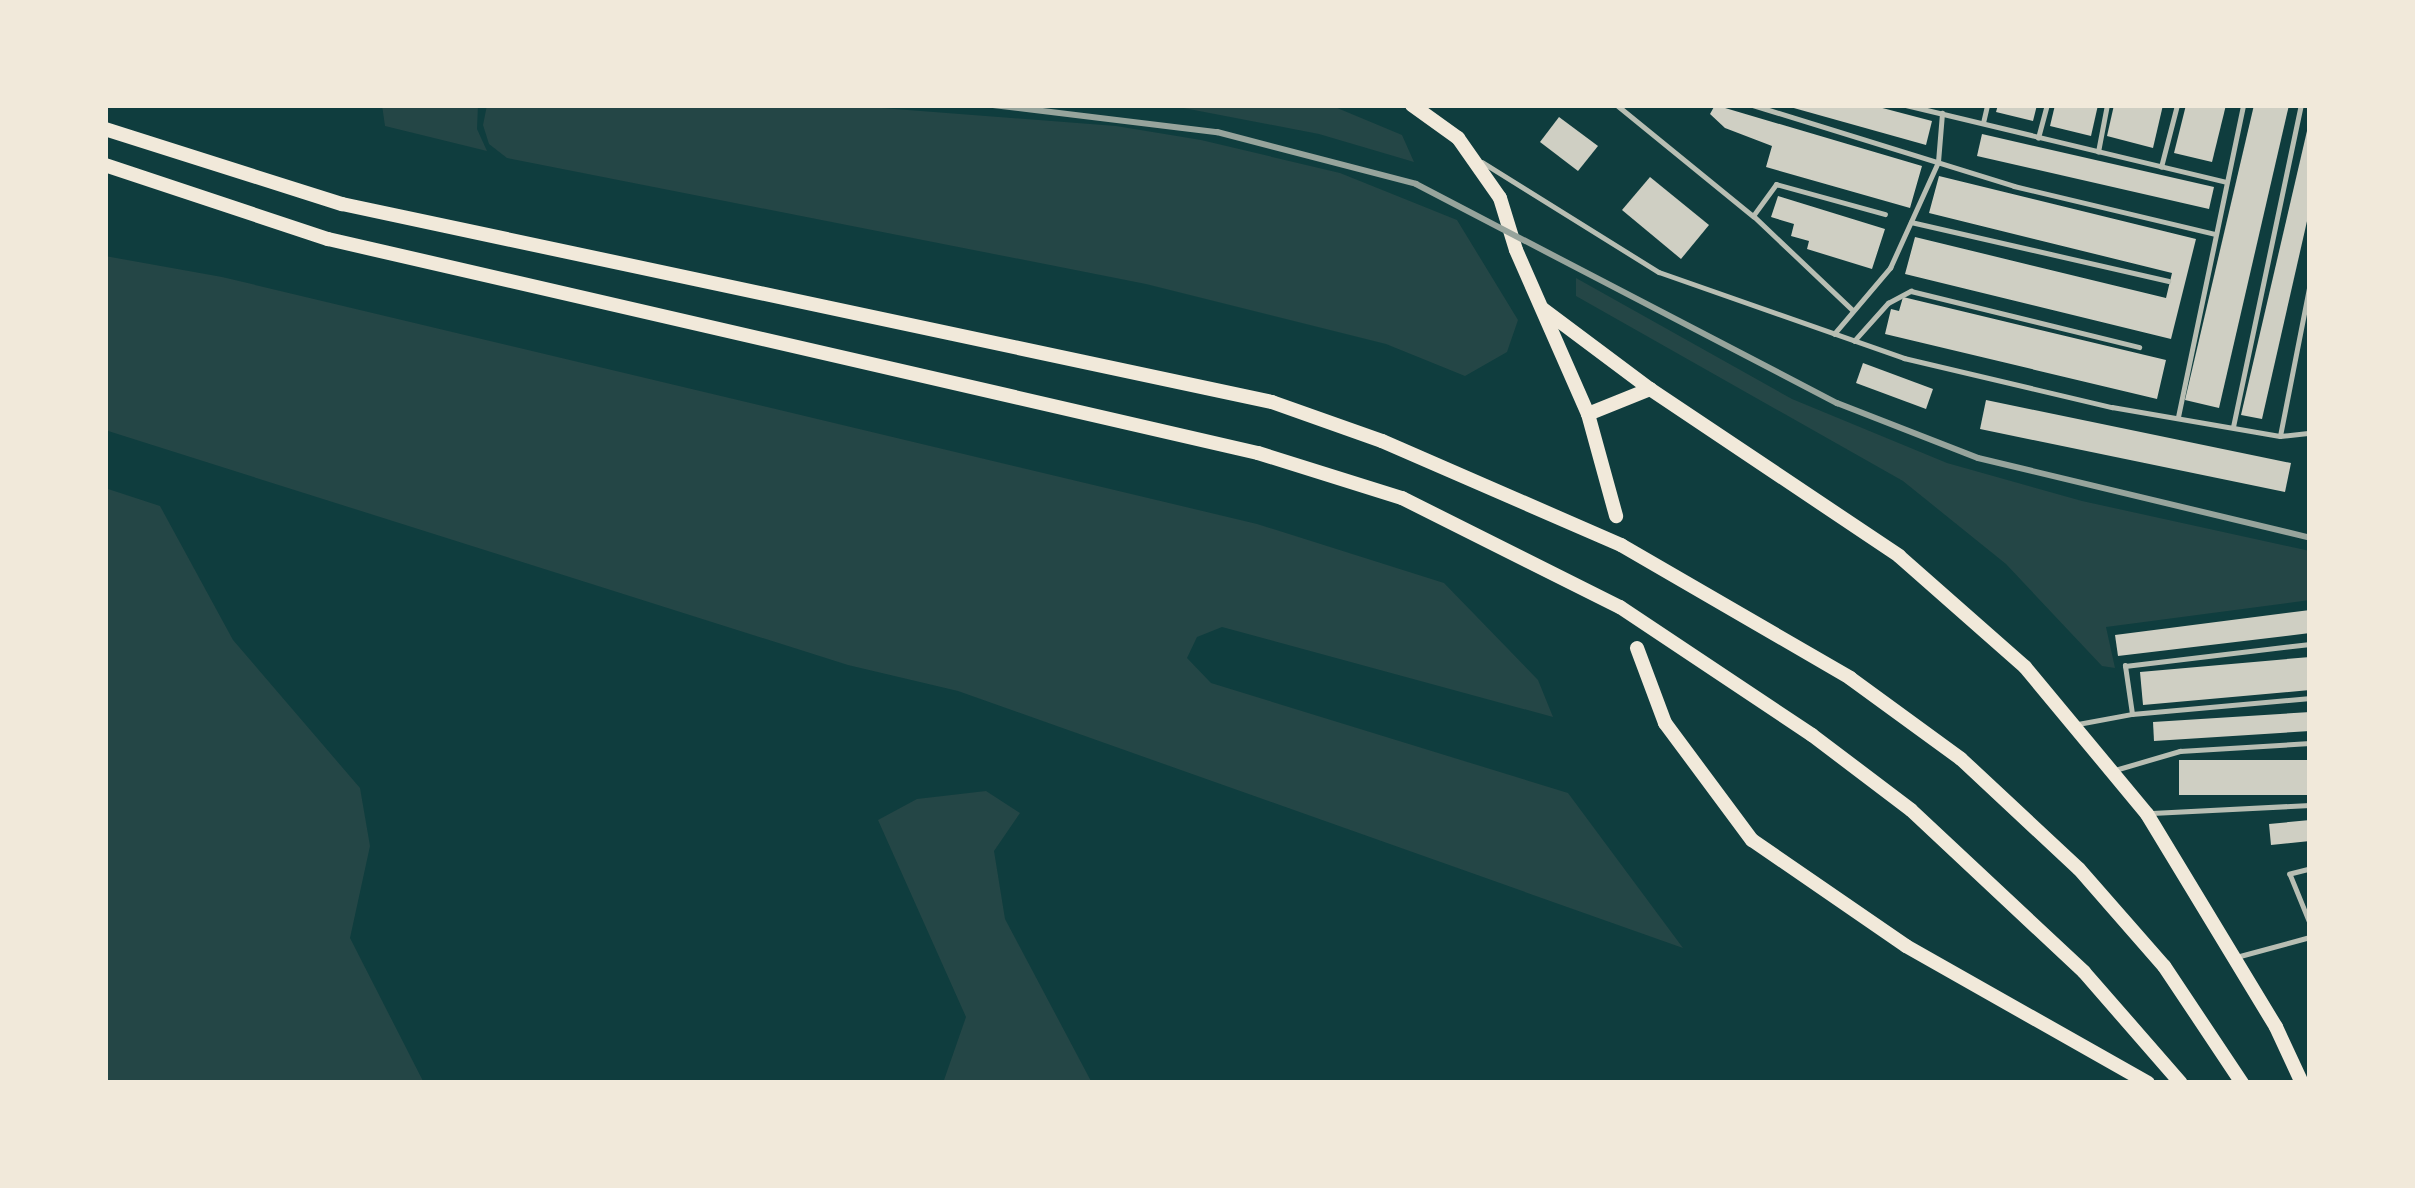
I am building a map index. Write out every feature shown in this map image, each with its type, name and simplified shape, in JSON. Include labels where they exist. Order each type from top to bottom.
[{"type":"main road","points":[[1412,105],[1478,159],[1500,198],[1588,414],[1616,516]]},
{"type":"main road","points":[[105,129],[342,204],[1272,403],[1382,441],[1621,545],[1810,652],[1961,759],[2079,869],[2164,966],[2242,1083]]},
{"type":"main road","points":[[105,165],[328,239],[1258,453],[1402,498],[1619,607],[1701,656],[1812,735],[1910,810],[2084,972],[2181,1083]]},
{"type":"main road","points":[[1543,309],[1650,389],[1899,556],[1959,603],[2078,724],[2147,814],[2304,1076]]},
{"type":"main road","points":[[1588,414],[1650,389]]},
{"type":"main road","points":[[1637,648],[1665,723],[1752,840],[1798,877],[1906,946],[2148,1083]]},
{"type":"lane","points":[[1616,105],[1753,216],[1852,310]]},
{"type":"lane","points":[[1753,105],[1938,162],[2215,234]]},
{"type":"lane","points":[[1906,105],[2226,182]]},
{"type":"lane","points":[[1982,125],[1987,105]]},
{"type":"lane","points":[[2038,138],[2047,105]]},
{"type":"lane","points":[[2098,152],[2107,105]]},
{"type":"lane","points":[[2161,167],[2177,105]]},
{"type":"lane","points":[[2177,418],[2243,105]]},
{"type":"lane","points":[[2234,427],[2301,105]]},
{"type":"lane","points":[[1834,334],[1890,268],[1938,162],[1942,113]]},
{"type":"lane","points":[[1478,159],[1659,272],[1854,341],[2019,385],[2177,418],[2280,436],[2310,433]]},
{"type":"lane","points":[[1753,216],[1776,184],[1885,214]]},
{"type":"lane","points":[[1911,222],[2168,281]]},
{"type":"lane","points":[[2280,436],[2310,283]]},
{"type":"lane","points":[[1854,341],[1888,303],[1911,291],[2139,347]]},
{"type":"lane","points":[[2132,714],[2125,666],[2310,644]]},
{"type":"lane","points":[[2078,724],[2132,714],[2310,698]]},
{"type":"lane","points":[[2113,770],[2180,751],[2310,742]]},
{"type":"lane","points":[[2147,814],[2310,805]]},
{"type":"lane","points":[[2310,869],[2290,874],[2310,922]]},
{"type":"lane","points":[[2235,958],[2310,937]]},
{"type":"shaded area","points":[[382,105],[478,105],[477,129],[487,151],[385,126]]},
{"type":"shaded area","points":[[487,105],[843,105],[1116,126],[1201,140],[1340,173],[1457,220],[1518,320],[1507,352],[1465,376],[1386,344],[1146,284],[507,158],[489,144],[483,125]]},
{"type":"shaded area","points":[[1168,105],[1330,105],[1402,135],[1414,162],[1319,134]]},
{"type":"shaded area","points":[[105,256],[222,277],[1257,524],[1444,583],[1538,680],[1553,717],[1222,627],[1197,637],[1187,658],[1211,683],[1568,793],[1683,948],[958,691],[848,665],[105,430]]},
{"type":"shaded area","points":[[1576,278],[1792,399],[1947,463],[2082,501],[2310,551],[2310,600],[2106,627],[2115,668],[2102,666],[2006,564],[1903,481],[1576,296]]},
{"type":"shaded area","points":[[105,488],[160,506],[233,640],[360,788],[370,846],[350,938],[424,1083],[105,1083]]},
{"type":"shaded area","points":[[986,791],[1020,813],[994,851],[1005,919],[1092,1083],[943,1083],[966,1017],[878,820],[917,799]]},
{"type":"building","points":[[1715,105],[1922,166],[1910,208],[1766,167],[1772,146],[1725,128],[1710,114]]},
{"type":"building","points":[[1783,105],[1871,105],[1932,121],[1926,145]]},
{"type":"building","points":[[1998,105],[2037,105],[2033,121],[1996,112]]},
{"type":"building","points":[[2055,105],[2098,105],[2091,136],[2050,126]]},
{"type":"building","points":[[2114,105],[2163,105],[2153,148],[2107,136]]},
{"type":"building","points":[[2186,105],[2226,105],[2212,162],[2174,153]]},
{"type":"building","points":[[2254,105],[2289,105],[2219,408],[2185,400]]},
{"type":"building","points":[[1559,117],[1598,146],[1578,171],[1540,142]]},
{"type":"building","points":[[2310,118],[2310,208],[2262,419],[2241,415]]},
{"type":"building","points":[[1982,134],[2214,187],[2209,209],[1977,156]]},
{"type":"building","points":[[1939,176],[2196,239],[2171,339],[1905,274],[1915,237],[2166,298],[2172,273],[1929,213]]},
{"type":"building","points":[[1650,177],[1709,225],[1681,259],[1622,210]]},
{"type":"building","points":[[1778,196],[1885,229],[1872,269],[1807,249],[1809,241],[1791,236],[1794,224],[1771,217]]},
{"type":"building","points":[[1903,297],[2166,360],[2157,399],[1885,334],[1891,309],[1899,311]]},
{"type":"building","points":[[1863,363],[1933,389],[1926,409],[1856,383]]},
{"type":"building","points":[[1986,400],[2291,463],[2285,492],[1980,429]]},
{"type":"building","points":[[2310,610],[2310,633],[2118,656],[2115,635]]},
{"type":"building","points":[[2310,657],[2310,690],[2143,705],[2140,672]]},
{"type":"building","points":[[2310,712],[2310,731],[2154,741],[2153,722]]},
{"type":"building","points":[[2179,760],[2310,760],[2310,795],[2179,795]]},
{"type":"building","points":[[2310,820],[2310,841],[2271,845],[2269,824]]},
{"type":"railway","points":[[993,105],[1217,132],[1416,184],[1837,403],[1978,458],[2310,538]]}]
